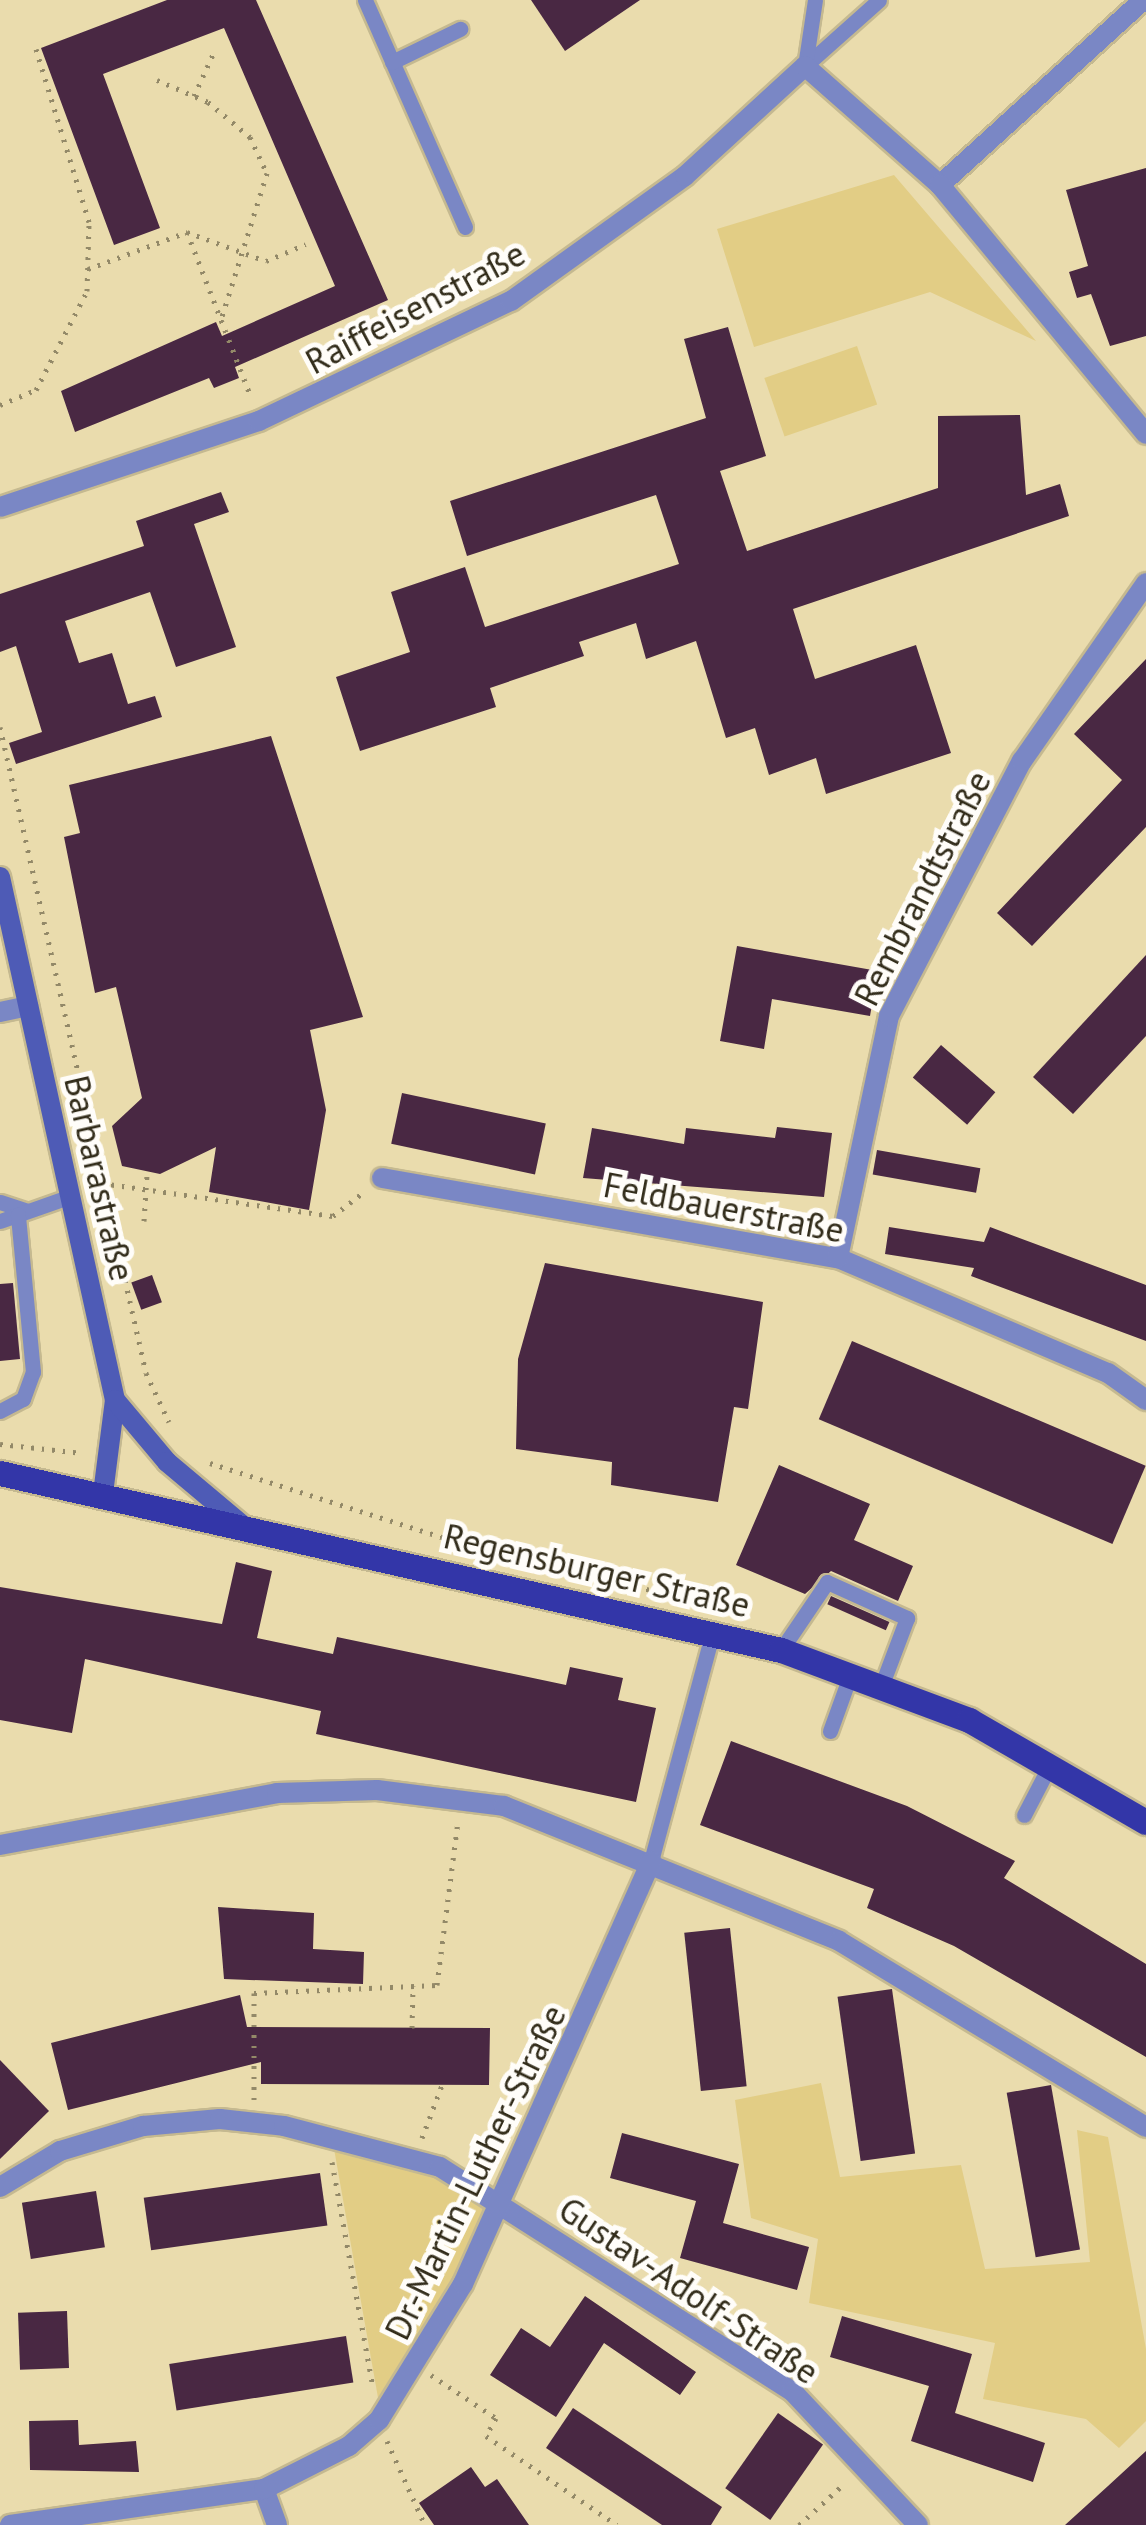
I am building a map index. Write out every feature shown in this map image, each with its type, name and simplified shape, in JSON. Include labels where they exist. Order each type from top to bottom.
[{"type":"main road","name":"Regensburger Straße","points":[[0,1473],[781,1650],[882,1684],[1051,1762],[1146,1822]]},
{"type":"street","points":[[940,186],[1143,0]]},
{"type":"street","points":[[805,66],[940,186],[1146,434]]},
{"type":"street","name":"Raiffeisenstraße","points":[[0,506],[260,421],[511,301],[685,176],[805,66]]},
{"type":"street","name":"Rembrandtstraße","points":[[838,1258],[889,1016],[1022,761],[1146,583]]},
{"type":"street","name":"Barbarastraße","points":[[0,877],[115,1400],[103,1494]]},
{"type":"street","points":[[0,1012],[28,1006]]},
{"type":"street","name":"Feldbauerstraße","points":[[382,1178],[838,1258],[1108,1373],[1146,1400]]},
{"type":"street","points":[[115,1400],[167,1462],[242,1525]]},
{"type":"street","points":[[0,1846],[154,1810],[377,1790],[504,1806],[651,1861],[839,1942],[1146,2127]]},
{"type":"street","name":"Dr.-Martin-Luther-Straße","points":[[10,2525],[264,2489],[349,2446],[378,2420],[416,2366],[500,2203],[651,1861]]},
{"type":"street","name":"Gustav-Adolf-Straße","points":[[0,2187],[60,2150],[144,2126],[254,2123],[327,2136],[414,2160],[500,2203],[792,2391],[918,2525]]},
{"type":"street","points":[[264,2489],[277,2525]]},
{"type":"lane","points":[[364,0],[465,227]]},
{"type":"lane","points":[[805,66],[816,0]]},
{"type":"lane","points":[[805,66],[879,0]]},
{"type":"lane","points":[[392,62],[460,29]]},
{"type":"lane","points":[[0,1220],[71,1196]]},
{"type":"lane","points":[[0,1202],[22,1213]]},
{"type":"lane","points":[[0,1411],[23,1399],[33,1372],[22,1213]]},
{"type":"lane","points":[[781,1650],[826,1582],[908,1618],[882,1684]]},
{"type":"lane","points":[[651,1861],[713,1632]]},
{"type":"lane","points":[[830,1731],[850,1674]]},
{"type":"lane","points":[[1024,1815],[1051,1762]]},
{"type":"path","points":[[0,406],[36,390],[63,352],[88,269],[89,222],[36,49]]},
{"type":"path","points":[[194,96],[215,50]]},
{"type":"path","points":[[157,80],[194,96],[250,137],[267,174],[222,317]]},
{"type":"path","points":[[88,269],[187,232],[266,262],[306,244]]},
{"type":"path","points":[[187,232],[260,421]]},
{"type":"path","points":[[0,726],[100,1183],[146,1373],[180,1448],[167,1462]]},
{"type":"path","points":[[144,1221],[148,1174]]},
{"type":"path","points":[[100,1183],[333,1216],[382,1178]]},
{"type":"path","points":[[0,1444],[110,1458]]},
{"type":"path","points":[[254,2123],[254,1993],[437,1985],[455,1848]]},
{"type":"path","points":[[412,2028],[413,1986]]},
{"type":"path","points":[[414,2160],[442,2085]]},
{"type":"path","points":[[327,2136],[378,2420],[425,2525]]},
{"type":"path","points":[[416,2366],[496,2418],[486,2436],[617,2525]]},
{"type":"path","points":[[799,2525],[863,2466]]},
{"type":"shaded area","points":[[894,175],[1036,341],[930,292],[754,347],[717,229]]},
{"type":"shaded area","points":[[857,346],[877,405],[785,437],[764,378]]},
{"type":"shaded area","points":[[821,2083],[840,2177],[961,2165],[985,2269],[1090,2262],[1077,2130],[1108,2137],[1146,2349],[1146,2421],[1119,2448],[1086,2419],[983,2399],[995,2343],[809,2303],[818,2239],[751,2218],[735,2100]]},
{"type":"shaded area","points":[[333,2143],[440,2173],[495,2205],[380,2409]]},
{"type":"building","points":[[167,0],[256,0],[388,300],[235,367],[239,378],[214,388],[209,378],[75,432],[61,391],[216,322],[222,336],[335,286],[224,28],[103,74],[160,228],[114,245],[41,48]]},
{"type":"building","points":[[531,0],[640,0],[565,51]]},
{"type":"building","points":[[1146,168],[1146,336],[1110,346],[1091,294],[1077,298],[1069,272],[1088,266],[1066,190]]},
{"type":"building","points":[[728,327],[766,456],[720,471],[747,551],[938,488],[938,416],[1020,415],[1026,495],[1060,484],[1069,516],[793,609],[815,679],[916,645],[951,753],[826,794],[816,758],[769,775],[755,728],[726,738],[696,641],[646,659],[636,623],[579,642],[584,656],[490,688],[496,707],[360,751],[336,677],[410,652],[391,592],[465,567],[485,627],[679,564],[656,495],[467,556],[450,501],[706,418],[684,339]]},
{"type":"building","points":[[221,492],[229,512],[194,524],[236,647],[176,667],[150,592],[65,621],[79,663],[112,653],[128,704],[155,696],[162,717],[16,764],[9,743],[42,732],[16,646],[0,652],[0,594],[144,546],[136,521]]},
{"type":"building","points":[[1146,659],[1146,827],[1032,946],[997,913],[1122,780],[1074,734]]},
{"type":"building","points":[[271,736],[363,1017],[310,1030],[326,1110],[309,1210],[209,1192],[216,1147],[160,1174],[122,1166],[112,1126],[142,1098],[116,987],[95,993],[64,837],[80,833],[69,785]]},
{"type":"building","points":[[737,946],[878,971],[870,1016],[772,999],[764,1049],[720,1041]]},
{"type":"building","points":[[1146,955],[1146,1036],[1073,1114],[1033,1077]]},
{"type":"building","points":[[941,1045],[995,1092],[967,1125],[913,1077]]},
{"type":"building","points":[[402,1093],[546,1124],[535,1174],[391,1144]]},
{"type":"building","points":[[777,1127],[832,1133],[824,1197],[583,1178],[592,1128],[684,1144],[686,1128],[775,1138]]},
{"type":"building","points":[[877,1150],[980,1168],[976,1193],[873,1175]]},
{"type":"building","points":[[889,1227],[984,1242],[990,1227],[1146,1285],[1146,1341],[971,1276],[974,1268],[885,1254]]},
{"type":"building","points":[[545,1263],[763,1302],[748,1409],[734,1407],[718,1502],[611,1485],[612,1462],[516,1449],[518,1359]]},
{"type":"building","points":[[152,1275],[162,1302],[141,1310],[131,1283]]},
{"type":"building","points":[[13,1283],[20,1359],[0,1361],[0,1284]]},
{"type":"building","points":[[852,1341],[1146,1466],[1112,1544],[819,1419]]},
{"type":"building","points":[[779,1465],[870,1504],[854,1540],[913,1566],[898,1601],[831,1571],[805,1594],[736,1565]]},
{"type":"building","points":[[236,1562],[272,1571],[257,1638],[333,1654],[337,1637],[566,1685],[570,1667],[623,1678],[618,1700],[656,1708],[636,1802],[316,1734],[321,1711],[85,1659],[72,1733],[0,1720],[0,1587],[222,1624]]},
{"type":"building","points":[[831,1596],[889,1622],[886,1630],[827,1604]]},
{"type":"building","points":[[731,1741],[907,1806],[1015,1861],[1004,1878],[1146,1964],[1146,2057],[954,1946],[867,1908],[874,1889],[700,1825]]},
{"type":"building","points":[[218,1907],[314,1913],[313,1949],[364,1952],[363,1984],[224,1979]]},
{"type":"building","points":[[730,1928],[747,2086],[701,2091],[684,1933]]},
{"type":"building","points":[[892,1989],[915,2153],[861,2161],[838,1997]]},
{"type":"building","points":[[240,1995],[247,2027],[490,2028],[489,2085],[261,2084],[261,2062],[68,2110],[51,2043]]},
{"type":"building","points":[[0,2060],[49,2111],[0,2159]]},
{"type":"building","points":[[1051,2085],[1080,2249],[1036,2257],[1007,2093]]},
{"type":"building","points":[[622,2133],[739,2164],[723,2223],[809,2247],[797,2290],[680,2258],[696,2201],[610,2178]]},
{"type":"building","points":[[320,2173],[327,2225],[151,2250],[144,2198]]},
{"type":"building","points":[[96,2191],[105,2247],[31,2259],[22,2203]]},
{"type":"building","points":[[585,2296],[696,2372],[680,2395],[604,2343],[556,2417],[490,2375],[521,2328],[550,2347]]},
{"type":"building","points":[[67,2311],[69,2368],[20,2370],[18,2313]]},
{"type":"building","points":[[842,2316],[972,2354],[955,2413],[1045,2443],[1033,2482],[911,2441],[929,2386],[830,2357]]},
{"type":"building","points":[[346,2336],[353,2382],[177,2410],[169,2364]]},
{"type":"building","points":[[573,2408],[722,2507],[711,2525],[662,2525],[546,2448]]},
{"type":"building","points":[[778,2413],[823,2445],[770,2520],[725,2488]]},
{"type":"building","points":[[78,2420],[79,2445],[136,2441],[139,2472],[30,2470],[29,2421]]},
{"type":"building","points":[[1146,2451],[1146,2525],[1065,2525],[1108,2486]]},
{"type":"building","points":[[471,2467],[485,2487],[497,2479],[529,2525],[434,2525],[419,2503]]}]
